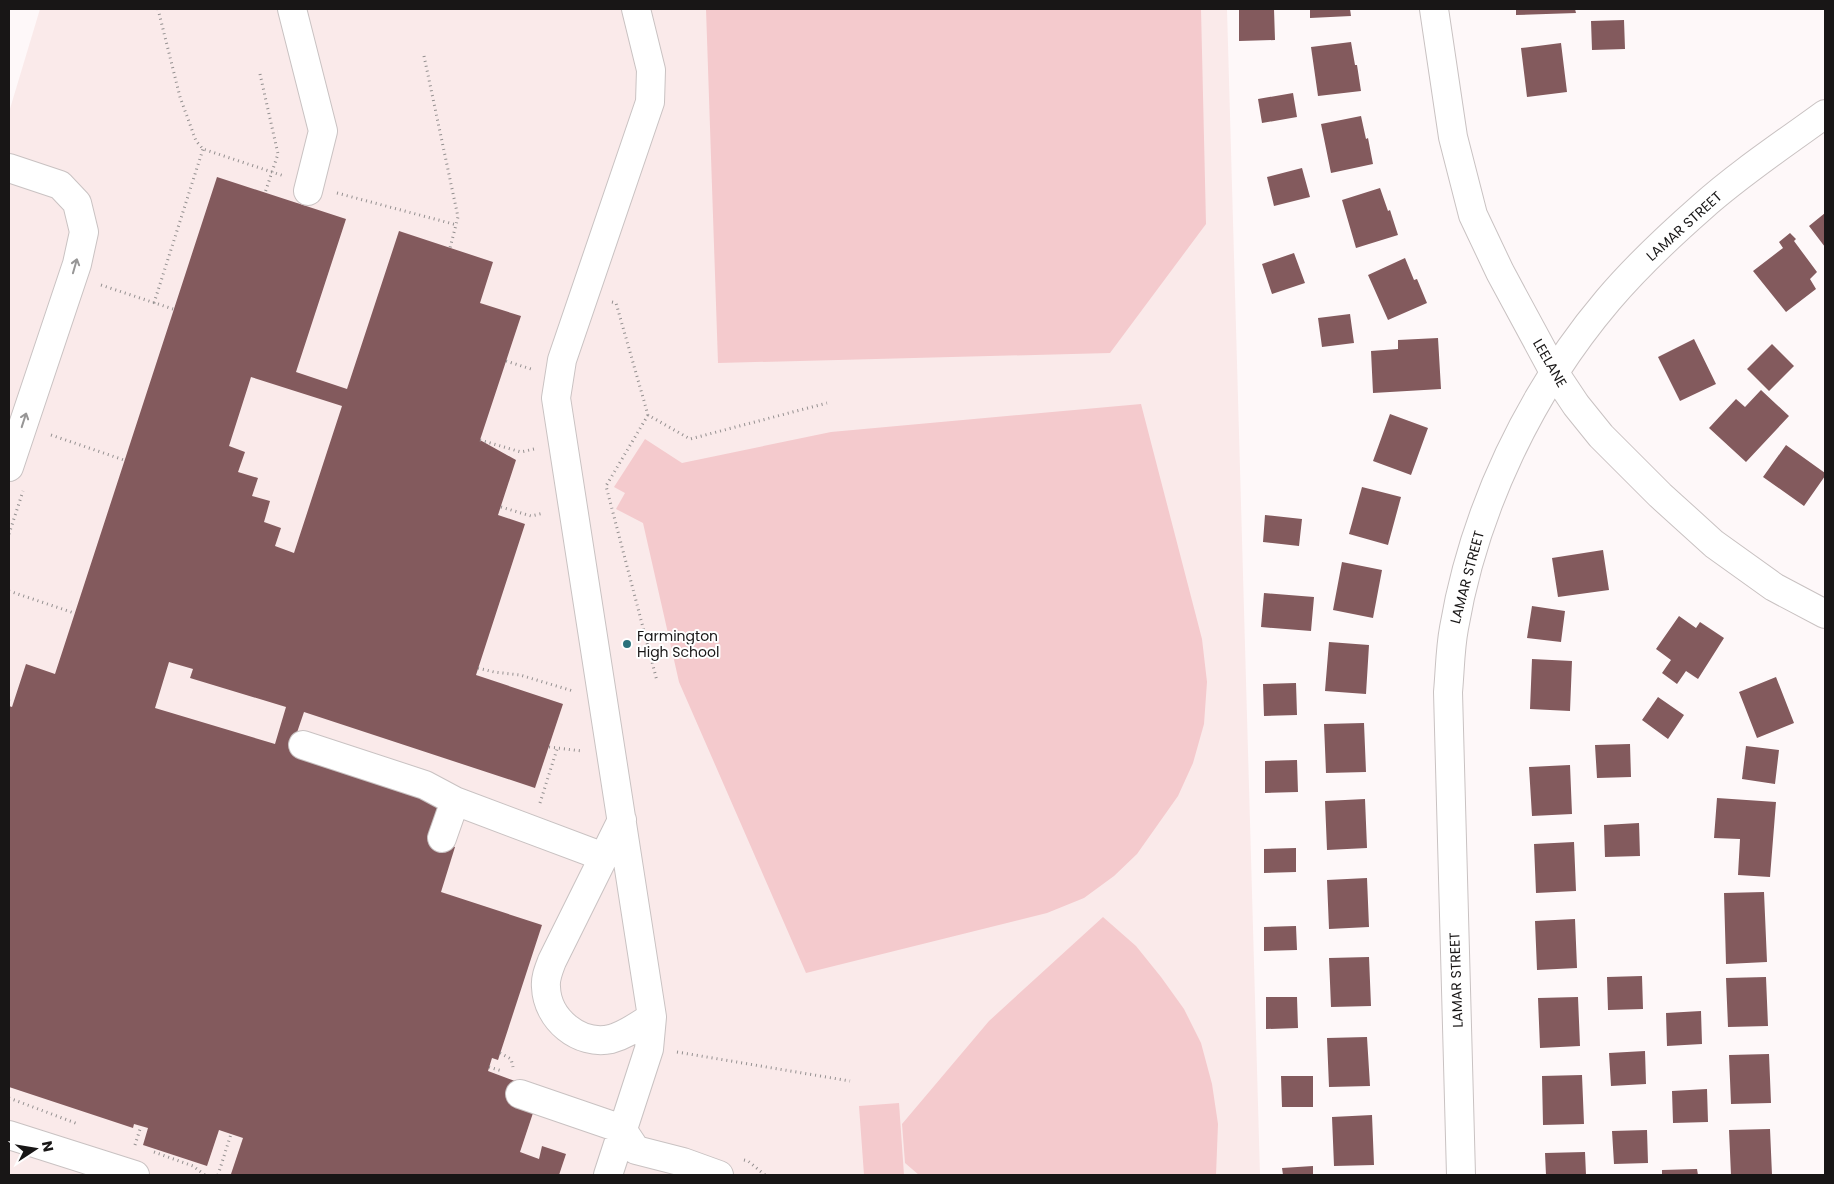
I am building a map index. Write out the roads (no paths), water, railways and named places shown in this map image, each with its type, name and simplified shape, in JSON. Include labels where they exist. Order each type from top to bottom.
[{"type":"street","points":[[292,9],[323,131],[308,191]]},
{"type":"street","points":[[608,1175],[649,1049],[652,1017],[556,398],[562,360],[650,102],[651,70],[636,9]]},
{"type":"street","name":"LEELANE","points":[[1434,9],[1453,136],[1473,215],[1500,272],[1554,372],[1576,405],[1601,436],[1660,495],[1714,544],[1774,587],[1825,614]]},
{"type":"street","name":"LAMAR STREET","points":[[1461,1175],[1448,692],[1454,629],[1480,525],[1501,470],[1554,372],[1608,300],[1654,251],[1704,206],[1825,114]]},
{"type":"street","points":[[9,168],[60,185],[77,203],[84,232],[77,264],[9,467]]},
{"type":"street","points":[[304,745],[425,785],[455,801],[604,857]]},
{"type":"street","points":[[442,838],[455,801]]},
{"type":"street","points":[[622,820],[552,961],[547,973],[545,986],[547,999],[552,1011],[570,1031],[582,1037],[596,1040],[609,1039],[623,1035],[652,1017]]},
{"type":"street","points":[[517,1084],[622,1130],[636,1150],[682,1162],[718,1175]]},
{"type":"street","points":[[9,1135],[135,1175]]},
{"type":"place","name":"Farmington High School","points":[[627,644]]}]
